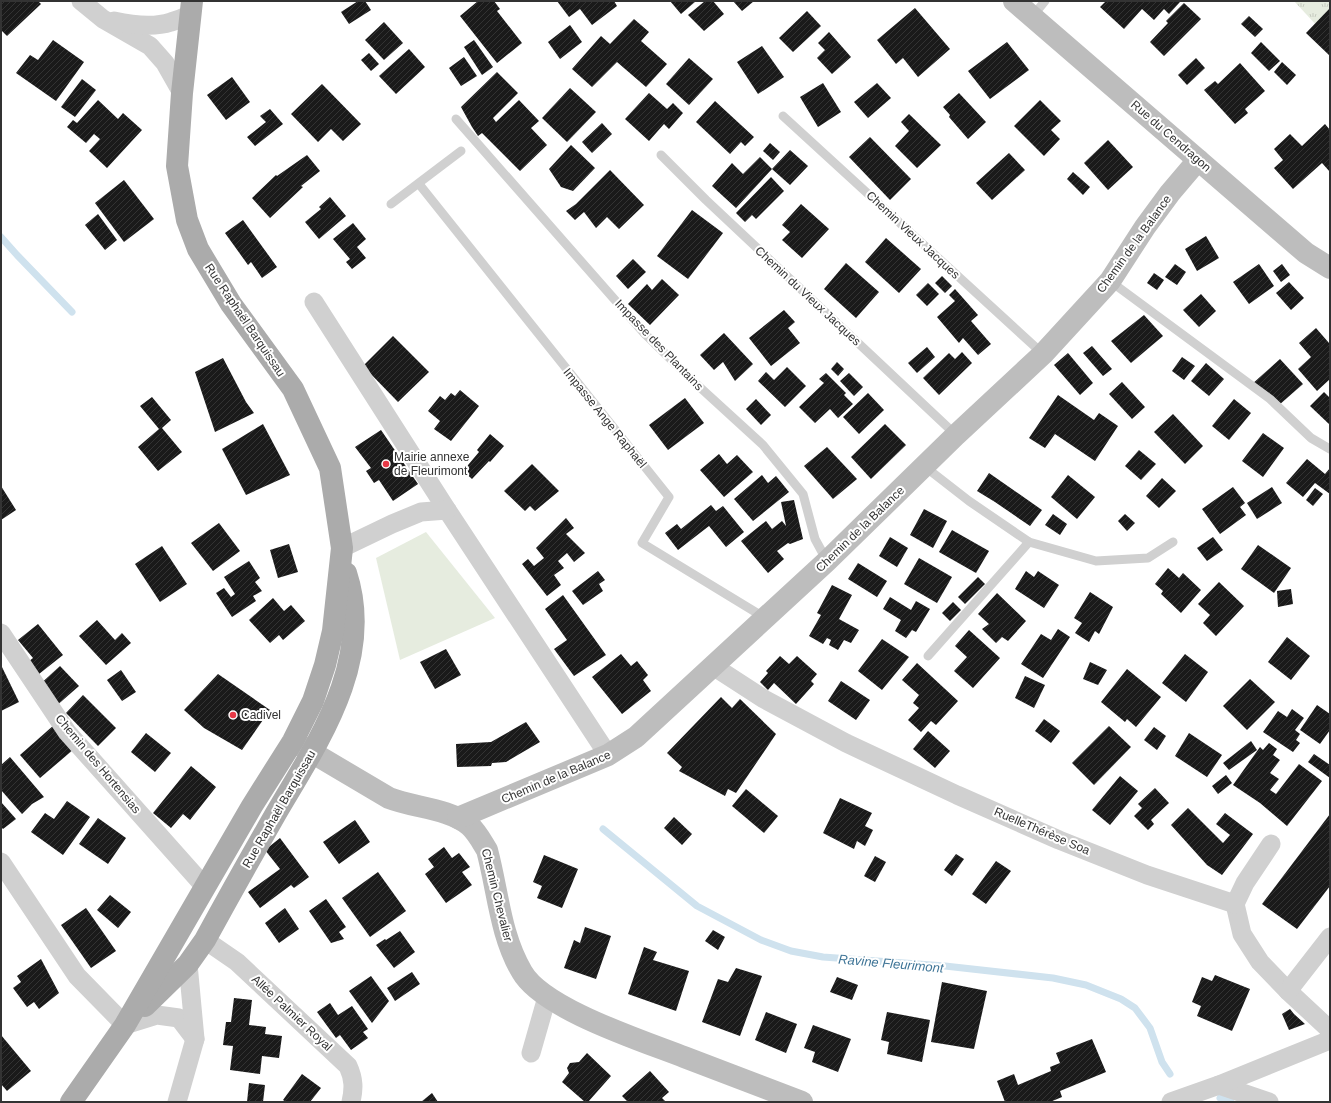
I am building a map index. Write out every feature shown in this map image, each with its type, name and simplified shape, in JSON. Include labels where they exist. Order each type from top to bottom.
[{"type":"main road","name":"Rue Raphaël Barquissau","points":[[125,1025],[188,964],[205,940],[312,752],[341,692],[352,651],[353,636],[353,609],[350,586],[342,554],[330,468],[293,389],[231,304],[198,249],[187,220],[177,166],[182,93],[192,8]]},
{"type":"main road","name":"Rue Raphaël Barquissau","points":[[71,1102],[125,1025],[252,806],[293,741],[313,701],[325,665],[335,617],[342,554]]},
{"type":"street","points":[[81,1],[103,19],[150,46],[165,63],[182,93]]},
{"type":"street","name":"Rue du Cendragon","points":[[1014,1],[1039,9],[1198,160],[1306,253],[1330,268]]},
{"type":"street","points":[[103,19],[131,24],[152,25],[170,23],[192,8]]},
{"type":"street","name":"Chemin de la Balance","points":[[458,818],[608,755],[636,737],[827,561],[956,435],[1043,354],[1110,281],[1170,192],[1198,160]]},
{"type":"street","points":[[314,302],[447,510],[608,755]]},
{"type":"street","points":[[342,554],[392,524],[421,512],[447,510]]},
{"type":"street","name":"Chemin des Hortensias","points":[[1,633],[67,732],[205,888]]},
{"type":"street","name":"RuelleThérèse Soa","points":[[714,666],[764,699],[846,743],[957,795],[1059,840],[1147,875],[1235,904]]},
{"type":"street","name":"Chemin Chevalier","points":[[293,741],[389,798],[402,803],[438,811],[458,818],[470,826],[488,850],[504,928],[511,949],[522,973],[532,985],[547,997],[564,1007],[610,1028],[802,1102]]},
{"type":"street","points":[[1271,844],[1245,883],[1235,904],[1242,934],[1260,962],[1288,991],[1330,1030]]},
{"type":"street","points":[[1,862],[77,976],[125,1025],[157,1015],[179,1018],[195,1039]]},
{"type":"street","points":[[1288,991],[1330,937]]},
{"type":"street","name":"Allée Palmier Royal","points":[[205,940],[237,962],[348,1066],[352,1074],[354,1084],[351,1102]]},
{"type":"street","points":[[177,1102],[195,1039],[188,964]]},
{"type":"street","points":[[531,1053],[547,997]]},
{"type":"street","points":[[1171,1102],[1219,1085],[1330,1040]]},
{"type":"street","points":[[1219,1085],[1268,1102]]},
{"type":"lane","name":"Chemin Vieux Jacques","points":[[784,116],[1043,354]]},
{"type":"lane","name":"Impasse des Plantains","points":[[456,119],[644,333],[693,381],[763,445],[803,494],[815,539],[827,561]]},
{"type":"lane","points":[[391,204],[461,151]]},
{"type":"lane","name":"Chemin du Vieux Jacques","points":[[661,155],[706,200],[956,435]]},
{"type":"lane","name":"Impasse Ange Raphaël","points":[[419,184],[668,497],[642,544],[765,618]]},
{"type":"lane","points":[[1110,281],[1270,399],[1311,438],[1330,449]]},
{"type":"lane","points":[[924,466],[969,501],[1029,542],[1096,561],[1148,558],[1173,542]]},
{"type":"lane","points":[[928,656],[1029,542]]},
{"type":"green space","points":[[1294,1],[1330,1],[1330,40]]},
{"type":"green space","points":[[426,532],[495,618],[400,660],[376,558]]},
{"type":"building","points":[[1,1],[38,1],[41,4],[7,36],[1,30]]},
{"type":"building","points":[[358,1],[365,1],[371,10],[349,24],[341,12]]},
{"type":"building","points":[[478,1],[494,1],[500,9],[497,11],[522,43],[497,63],[460,16]]},
{"type":"building","points":[[557,1],[614,1],[617,6],[592,25],[580,9],[569,17]]},
{"type":"building","points":[[670,1],[696,1],[681,14]]},
{"type":"building","points":[[705,1],[713,1],[724,14],[704,31],[688,15]]},
{"type":"building","points":[[733,1],[754,1],[742,11]]},
{"type":"building","points":[[1106,1],[1180,2],[1169,14],[1164,9],[1154,20],[1142,9],[1124,29],[1100,7]]},
{"type":"building","points":[[1184,3],[1201,19],[1164,56],[1150,42],[1168,23],[1166,21]]},
{"type":"building","points":[[915,8],[950,49],[918,77],[903,58],[896,64],[877,40]]},
{"type":"building","points":[[1330,8],[1330,56],[1306,33]]},
{"type":"building","points":[[807,11],[821,26],[793,52],[779,38]]},
{"type":"building","points":[[1249,16],[1263,29],[1255,37],[1241,24]]},
{"type":"building","points":[[634,19],[649,32],[641,41],[667,64],[646,87],[617,62],[592,87],[572,69],[601,36],[610,44]]},
{"type":"building","points":[[384,22],[403,43],[384,60],[365,40]]},
{"type":"building","points":[[570,25],[582,42],[560,59],[548,42]]},
{"type":"building","points":[[829,32],[851,57],[832,74],[817,58],[825,50],[818,43]]},
{"type":"building","points":[[53,40],[84,62],[56,101],[16,73],[30,55],[38,60]]},
{"type":"building","points":[[474,40],[493,67],[482,75],[464,47]]},
{"type":"building","points":[[1007,42],[1029,70],[990,99],[968,71]]},
{"type":"building","points":[[1261,42],[1280,61],[1269,71],[1251,53]]},
{"type":"building","points":[[762,46],[784,77],[758,94],[737,62]]},
{"type":"building","points":[[409,49],[425,67],[396,94],[379,76]]},
{"type":"building","points":[[369,53],[379,64],[371,71],[361,60]]},
{"type":"building","points":[[464,57],[477,76],[461,86],[449,68]]},
{"type":"building","points":[[689,58],[713,79],[689,105],[666,84]]},
{"type":"building","points":[[1196,58],[1205,68],[1187,85],[1178,75]]},
{"type":"building","points":[[1282,62],[1296,75],[1287,85],[1274,72]]},
{"type":"building","points":[[1240,63],[1265,91],[1245,109],[1248,113],[1235,124],[1204,90],[1215,81],[1218,84]]},
{"type":"building","points":[[497,72],[518,93],[493,118],[496,122],[519,100],[539,121],[531,128],[547,145],[520,171],[482,133],[478,136],[461,107]]},
{"type":"building","points":[[232,77],[250,102],[226,120],[207,95]]},
{"type":"building","points":[[82,79],[96,90],[75,117],[61,107]]},
{"type":"building","points":[[823,83],[841,112],[818,127],[800,97]]},
{"type":"building","points":[[877,83],[891,98],[868,118],[854,102]]},
{"type":"building","points":[[322,84],[361,124],[343,141],[331,129],[318,142],[291,114]]},
{"type":"building","points":[[570,88],[596,112],[567,142],[542,118]]},
{"type":"building","points":[[649,93],[667,109],[673,103],[683,113],[669,129],[664,124],[649,141],[625,119]]},
{"type":"building","points":[[959,93],[986,122],[968,139],[949,117],[950,115],[943,107]]},
{"type":"building","points":[[98,100],[118,119],[123,113],[142,130],[107,168],[89,151],[100,139],[94,134],[86,143],[67,127],[73,120],[77,123]]},
{"type":"building","points":[[1040,100],[1061,121],[1051,130],[1060,139],[1044,156],[1014,126]]},
{"type":"building","points":[[715,101],[754,137],[745,146],[741,142],[730,154],[696,122]]},
{"type":"building","points":[[270,109],[283,124],[255,146],[247,137],[266,122],[260,116]]},
{"type":"building","points":[[909,114],[941,145],[917,168],[895,146],[909,131],[901,122]]},
{"type":"building","points":[[602,123],[612,134],[592,153],[582,142]]},
{"type":"building","points":[[1325,124],[1330,130],[1330,172],[1322,163],[1293,189],[1274,168],[1283,160],[1274,149],[1290,134],[1302,146]]},
{"type":"building","points":[[870,137],[911,179],[890,200],[849,157]]},
{"type":"building","points":[[1108,140],[1133,167],[1108,190],[1084,163]]},
{"type":"building","points":[[770,143],[780,152],[773,160],[763,151]]},
{"type":"building","points":[[571,145],[595,168],[573,191],[561,187],[549,169]]},
{"type":"building","points":[[790,150],[808,166],[790,185],[772,169]]},
{"type":"building","points":[[1009,153],[1025,170],[992,200],[976,183]]},
{"type":"building","points":[[307,155],[320,171],[301,186],[303,187],[270,218],[252,198],[276,175],[277,176]]},
{"type":"building","points":[[760,157],[772,169],[736,208],[712,186],[732,163],[743,174]]},
{"type":"building","points":[[610,170],[644,205],[619,229],[607,217],[596,228],[584,212],[575,220],[566,211],[576,204]]},
{"type":"building","points":[[1073,172],[1090,187],[1083,195],[1067,179]]},
{"type":"building","points":[[771,177],[784,191],[756,219],[752,215],[745,222],[736,213]]},
{"type":"building","points":[[124,180],[154,219],[124,242],[95,203]]},
{"type":"building","points":[[330,197],[346,216],[319,239],[305,222],[321,209],[319,207]]},
{"type":"building","points":[[801,204],[829,229],[802,258],[782,240],[790,232],[782,225]]},
{"type":"building","points":[[692,210],[723,233],[688,279],[657,256]]},
{"type":"building","points":[[98,214],[117,240],[105,250],[85,225]]},
{"type":"building","points":[[243,220],[277,267],[262,278],[251,262],[248,265],[225,233]]},
{"type":"building","points":[[353,223],[366,239],[357,247],[366,258],[352,269],[346,262],[350,259],[333,239]]},
{"type":"building","points":[[1206,236],[1219,258],[1197,271],[1185,249]]},
{"type":"building","points":[[886,238],[921,269],[899,293],[865,262]]},
{"type":"building","points":[[633,259],[646,272],[628,289],[616,276]]},
{"type":"building","points":[[846,263],[879,292],[856,318],[824,289]]},
{"type":"building","points":[[1175,264],[1186,272],[1177,285],[1165,277]]},
{"type":"building","points":[[1259,264],[1274,286],[1249,304],[1233,282]]},
{"type":"building","points":[[1282,264],[1290,275],[1281,282],[1273,271]]},
{"type":"building","points":[[1154,273],[1164,280],[1157,290],[1147,283]]},
{"type":"building","points":[[942,276],[952,286],[945,293],[935,283]]},
{"type":"building","points":[[662,279],[679,295],[650,325],[628,304],[647,284],[652,290]]},
{"type":"building","points":[[1289,282],[1304,298],[1291,310],[1276,293]]},
{"type":"building","points":[[928,283],[939,294],[927,306],[916,295]]},
{"type":"building","points":[[955,289],[978,315],[971,321],[991,344],[978,355],[963,338],[959,343],[937,317],[955,301],[949,295]]},
{"type":"building","points":[[1201,294],[1216,311],[1199,327],[1183,310]]},
{"type":"building","points":[[784,310],[795,322],[788,328],[800,343],[771,366],[749,338]]},
{"type":"building","points":[[1144,315],[1163,336],[1131,363],[1111,341]]},
{"type":"building","points":[[1316,328],[1329,343],[1330,342],[1330,379],[1317,391],[1298,369],[1311,357],[1299,343]]},
{"type":"building","points":[[724,333],[753,364],[735,381],[723,362],[714,370],[700,355]]},
{"type":"building","points":[[393,336],[429,372],[398,402],[363,366]]},
{"type":"building","points":[[1092,346],[1112,369],[1103,376],[1083,353]]},
{"type":"building","points":[[927,347],[935,357],[917,373],[908,363]]},
{"type":"building","points":[[962,352],[972,363],[939,395],[923,378],[949,353],[955,359]]},
{"type":"building","points":[[1068,353],[1093,383],[1080,395],[1054,365]]},
{"type":"building","points":[[1182,357],[1195,366],[1184,380],[1172,371]]},
{"type":"building","points":[[223,358],[246,402],[254,413],[215,432],[195,372]]},
{"type":"building","points":[[1280,359],[1303,384],[1279,405],[1251,385]]},
{"type":"building","points":[[837,362],[844,369],[838,376],[831,369]]},
{"type":"building","points":[[1206,363],[1224,379],[1209,396],[1191,381]]},
{"type":"building","points":[[787,367],[806,386],[785,407],[758,381],[766,372],[774,380]]},
{"type":"building","points":[[826,373],[846,393],[844,395],[853,404],[838,418],[830,409],[815,423],[799,407],[824,383],[819,379]]},
{"type":"building","points":[[849,373],[863,387],[854,396],[840,381]]},
{"type":"building","points":[[1122,382],[1145,407],[1132,419],[1109,394]]},
{"type":"building","points":[[460,390],[479,406],[451,441],[434,429],[440,421],[428,411],[440,396],[445,400],[451,393],[455,396]]},
{"type":"building","points":[[1324,392],[1330,398],[1330,425],[1310,406]]},
{"type":"building","points":[[868,393],[884,410],[859,434],[843,417]]},
{"type":"building","points":[[1058,395],[1094,420],[1099,413],[1118,426],[1095,461],[1055,434],[1045,448],[1029,438]]},
{"type":"building","points":[[152,397],[171,420],[162,428],[182,452],[158,471],[138,447],[159,429],[140,406]]},
{"type":"building","points":[[685,398],[704,423],[668,450],[649,425]]},
{"type":"building","points":[[756,399],[771,415],[761,425],[746,409]]},
{"type":"building","points":[[1234,399],[1251,413],[1229,440],[1212,426]]},
{"type":"building","points":[[1173,414],[1203,446],[1185,464],[1154,432]]},
{"type":"building","points":[[263,424],[290,475],[246,495],[222,449]]},
{"type":"building","points":[[885,424],[906,445],[871,479],[851,457]]},
{"type":"building","name":"Mairie annexe de Fleurimont","points":[[381,430],[418,484],[393,501],[379,480],[374,483],[366,471],[371,468],[355,447]]},
{"type":"building","points":[[1263,433],[1284,448],[1263,477],[1242,461]]},
{"type":"building","points":[[490,434],[504,446],[472,479],[463,471],[479,452],[477,450]]},
{"type":"building","points":[[827,447],[857,479],[833,499],[804,466]]},
{"type":"building","points":[[1139,450],[1156,464],[1141,480],[1125,466]]},
{"type":"building","points":[[719,454],[727,464],[737,455],[753,472],[724,497],[700,470]]},
{"type":"building","points":[[1307,459],[1325,474],[1330,468],[1330,494],[1315,483],[1303,497],[1286,483]]},
{"type":"building","points":[[532,464],[559,491],[535,511],[530,506],[525,511],[504,491]]},
{"type":"building","points":[[989,473],[1042,510],[1030,526],[977,491]]},
{"type":"building","points":[[762,475],[768,483],[776,476],[789,492],[753,521],[734,499]]},
{"type":"building","points":[[1068,475],[1095,497],[1077,519],[1051,497]]},
{"type":"building","points":[[1162,478],[1176,491],[1159,508],[1146,496]]},
{"type":"building","points":[[1,486],[16,510],[1,520]]},
{"type":"building","points":[[1233,487],[1245,503],[1240,507],[1246,515],[1220,534],[1202,509]]},
{"type":"building","points":[[1272,487],[1282,503],[1257,519],[1247,503]]},
{"type":"building","points":[[1315,488],[1323,494],[1313,506],[1306,500]]},
{"type":"building","points":[[794,500],[803,539],[790,544],[788,543],[777,551],[784,559],[768,573],[741,541],[766,521],[772,529],[782,521],[786,526],[781,502]]},
{"type":"building","points":[[711,505],[716,511],[723,506],[744,532],[726,547],[709,526],[678,550],[665,533],[677,524],[681,529]]},
{"type":"building","points":[[924,509],[947,521],[933,548],[910,535]]},
{"type":"building","points":[[1053,514],[1067,524],[1060,535],[1045,525]]},
{"type":"building","points":[[1125,514],[1135,523],[1127,531],[1118,521]]},
{"type":"building","points":[[566,518],[574,528],[566,534],[585,553],[574,562],[567,553],[558,561],[564,568],[554,575],[561,585],[547,596],[522,564],[528,559],[534,566],[544,558],[536,548]]},
{"type":"building","points":[[219,523],[240,551],[213,571],[191,543]]},
{"type":"building","points":[[952,530],[989,551],[976,573],[939,552]]},
{"type":"building","points":[[890,537],[908,548],[897,567],[879,556]]},
{"type":"building","points":[[1213,537],[1223,550],[1207,561],[1197,548]]},
{"type":"building","points":[[289,544],[298,572],[278,578],[270,550]]},
{"type":"building","points":[[1258,545],[1291,568],[1274,593],[1241,569]]},
{"type":"building","points":[[162,546],[187,584],[160,602],[135,564]]},
{"type":"building","points":[[919,558],[952,577],[937,603],[904,584]]},
{"type":"building","points":[[249,561],[260,578],[255,582],[262,591],[253,596],[256,601],[232,617],[216,593],[224,588],[231,597],[235,594],[224,577]]},
{"type":"building","points":[[858,563],[887,581],[877,597],[848,579]]},
{"type":"building","points":[[1168,568],[1179,578],[1183,573],[1201,590],[1181,613],[1161,594],[1163,591],[1155,584]]},
{"type":"building","points":[[598,571],[605,580],[599,584],[603,591],[583,605],[572,591]]},
{"type":"building","points":[[1026,571],[1034,577],[1038,571],[1059,585],[1044,608],[1015,589]]},
{"type":"building","points":[[978,577],[985,584],[965,604],[958,597]]},
{"type":"building","points":[[1219,582],[1244,606],[1216,636],[1203,623],[1210,615],[1198,604]]},
{"type":"building","points":[[832,585],[852,595],[839,619],[859,630],[851,643],[844,640],[838,650],[829,645],[831,640],[827,638],[823,644],[809,636],[821,615],[817,613]]},
{"type":"building","points":[[1291,589],[1293,604],[1278,607],[1277,591]]},
{"type":"building","points":[[1090,592],[1113,607],[1099,634],[1095,631],[1089,642],[1075,633],[1082,623],[1074,618]]},
{"type":"building","points":[[997,593],[1026,621],[1008,641],[1002,637],[996,643],[982,629],[989,624],[978,614]]},
{"type":"building","points":[[563,595],[606,655],[574,676],[554,649],[567,640],[545,609]]},
{"type":"building","points":[[890,597],[911,610],[916,601],[930,609],[916,632],[912,630],[906,638],[895,631],[901,620],[883,609]]},
{"type":"building","points":[[273,598],[284,611],[291,605],[305,621],[283,640],[279,635],[270,643],[249,620]]},
{"type":"building","points":[[953,602],[961,610],[950,621],[942,613]]},
{"type":"building","points":[[97,620],[115,640],[122,633],[131,643],[106,665],[79,636]]},
{"type":"building","points":[[38,624],[63,655],[39,674],[28,662],[33,658],[18,640]]},
{"type":"building","points":[[1058,629],[1070,637],[1043,678],[1021,664],[1041,634],[1051,640]]},
{"type":"building","points":[[969,630],[1000,658],[973,688],[954,671],[967,657],[955,646]]},
{"type":"building","points":[[1287,637],[1310,656],[1291,680],[1268,662]]},
{"type":"building","points":[[882,639],[909,657],[882,690],[858,671]]},
{"type":"building","points":[[446,649],[461,675],[435,689],[420,662]]},
{"type":"building","points":[[621,654],[631,666],[637,661],[648,675],[643,680],[651,691],[622,714],[592,677]]},
{"type":"building","points":[[1185,654],[1208,672],[1186,702],[1162,683]]},
{"type":"building","points":[[780,656],[789,664],[797,656],[817,674],[811,681],[814,684],[796,704],[774,683],[768,690],[760,682],[768,673],[766,671]]},
{"type":"building","points":[[1090,662],[1107,670],[1098,685],[1083,679]]},
{"type":"building","points":[[917,663],[958,701],[936,725],[931,721],[921,732],[908,720],[919,708],[913,703],[919,695],[902,680]]},
{"type":"building","points":[[1,665],[19,702],[1,711]]},
{"type":"building","points":[[60,666],[79,686],[55,707],[37,687]]},
{"type":"building","points":[[1127,669],[1161,697],[1136,727],[1127,719],[1125,722],[1101,702]]},
{"type":"building","points":[[121,670],[136,692],[122,701],[107,680]]},
{"type":"building","points":[[218,674],[270,710],[242,750],[204,728],[184,710]]},
{"type":"building","points":[[1025,676],[1045,685],[1034,708],[1015,698]]},
{"type":"building","points":[[1250,679],[1275,702],[1247,730],[1223,706]]},
{"type":"building","points":[[841,681],[870,700],[856,720],[828,701]]},
{"type":"building","points":[[83,695],[116,728],[98,746],[66,713]]},
{"type":"building","points":[[721,697],[732,708],[740,699],[776,734],[736,793],[728,789],[725,796],[679,771],[682,767],[667,753]]},
{"type":"building","points":[[1317,705],[1330,714],[1330,730],[1320,744],[1300,730]]},
{"type":"building","points":[[1292,709],[1304,718],[1295,730],[1300,734],[1296,740],[1300,743],[1293,752],[1263,732],[1278,711],[1287,717]]},
{"type":"building","points":[[1044,719],[1060,731],[1051,743],[1035,731]]},
{"type":"building","points":[[526,722],[540,742],[506,762],[492,763],[491,766],[457,767],[456,744],[491,742]]},
{"type":"building","points":[[54,725],[74,749],[40,778],[20,755]]},
{"type":"building","points":[[1109,726],[1131,747],[1094,785],[1072,763]]},
{"type":"building","points":[[1154,727],[1166,736],[1157,750],[1144,740]]},
{"type":"building","points":[[928,731],[950,751],[935,768],[913,749]]},
{"type":"building","points":[[146,733],[171,753],[155,772],[131,752]]},
{"type":"building","points":[[1189,733],[1222,755],[1207,777],[1175,756]]},
{"type":"building","points":[[1251,741],[1257,750],[1229,770],[1223,763]]},
{"type":"building","points":[[1269,743],[1277,749],[1273,755],[1280,760],[1270,773],[1279,779],[1270,790],[1276,794],[1299,764],[1322,781],[1287,826],[1260,803],[1233,785],[1260,747],[1263,750]]},
{"type":"building","points":[[1314,754],[1330,765],[1330,778],[1308,762]]},
{"type":"building","points":[[10,757],[44,797],[32,804],[22,814],[1,790],[1,765]]},
{"type":"building","points":[[191,766],[216,787],[190,820],[183,814],[171,828],[153,813]]},
{"type":"building","points":[[1226,775],[1232,783],[1218,794],[1212,786]]},
{"type":"building","points":[[1120,776],[1138,791],[1110,825],[1092,810]]},
{"type":"building","points":[[1155,788],[1169,803],[1151,820],[1154,824],[1148,830],[1134,816],[1142,808],[1138,804]]},
{"type":"building","points":[[746,789],[778,816],[764,833],[732,806]]},
{"type":"building","points":[[840,798],[872,813],[865,826],[873,830],[865,846],[857,841],[854,849],[823,833]]},
{"type":"building","points":[[67,801],[90,817],[63,855],[31,832],[45,813],[54,819]]},
{"type":"building","points":[[1,802],[16,819],[3,829],[1,827]]},
{"type":"building","points":[[1188,808],[1223,843],[1230,835],[1216,824],[1225,813],[1253,834],[1222,875],[1207,865],[1171,825]]},
{"type":"building","points":[[1330,814],[1330,886],[1297,929],[1262,904]]},
{"type":"building","points":[[674,817],[692,834],[682,845],[664,828]]},
{"type":"building","points":[[98,818],[126,838],[108,864],[79,844]]},
{"type":"building","points":[[355,820],[370,842],[339,864],[323,842]]},
{"type":"building","points":[[280,838],[309,877],[294,888],[291,885],[260,908],[248,892],[280,869],[265,850]]},
{"type":"building","points":[[444,847],[452,858],[459,853],[470,867],[462,872],[472,885],[446,903],[425,874],[434,867],[428,859]]},
{"type":"building","points":[[956,854],[964,859],[952,876],[944,870]]},
{"type":"building","points":[[544,855],[578,869],[562,908],[537,898],[542,886],[533,882]]},
{"type":"building","points":[[875,856],[886,862],[875,882],[864,876]]},
{"type":"building","points":[[996,861],[1011,871],[986,904],[972,894]]},
{"type":"building","points":[[378,872],[406,911],[370,937],[342,898]]},
{"type":"building","points":[[110,895],[131,912],[118,928],[97,910]]},
{"type":"building","points":[[326,899],[346,927],[339,932],[344,939],[331,943],[309,911]]},
{"type":"building","points":[[86,908],[116,951],[91,968],[61,925]]},
{"type":"building","points":[[285,908],[299,929],[279,943],[265,923]]},
{"type":"building","points":[[585,927],[611,936],[596,979],[564,968],[574,940],[580,943]]},
{"type":"building","points":[[713,930],[725,937],[718,950],[705,941]]},
{"type":"building","points":[[400,931],[415,952],[394,968],[376,945]]},
{"type":"building","points":[[644,947],[657,952],[653,960],[689,971],[676,1011],[628,994]]},
{"type":"building","points":[[41,959],[59,993],[39,1009],[34,1002],[27,1007],[13,988],[21,982],[17,976]]},
{"type":"building","points":[[736,968],[762,976],[740,1036],[702,1022],[718,979],[728,982]]},
{"type":"building","points":[[412,972],[420,984],[395,1001],[387,988]]},
{"type":"building","points":[[1215,975],[1250,989],[1232,1031],[1197,1016],[1201,1006],[1192,1002],[1202,977],[1212,981]]},
{"type":"building","points":[[371,976],[389,1001],[372,1023],[349,991]]},
{"type":"building","points":[[837,977],[858,985],[852,1000],[830,992]]},
{"type":"building","points":[[942,982],[987,991],[974,1049],[931,1042]]},
{"type":"building","points":[[234,998],[252,1000],[249,1025],[266,1027],[265,1034],[282,1036],[279,1058],[262,1056],[260,1074],[230,1070],[233,1046],[223,1045],[226,1022],[231,1022]]},
{"type":"building","points":[[330,1003],[338,1015],[352,1006],[368,1029],[363,1032],[368,1038],[351,1050],[340,1035],[336,1038],[317,1012]]},
{"type":"building","points":[[1290,1009],[1305,1024],[1289,1030],[1282,1014]]},
{"type":"building","points":[[766,1012],[797,1024],[786,1053],[755,1040]]},
{"type":"building","points":[[887,1012],[930,1020],[922,1062],[887,1054],[889,1042],[881,1040]]},
{"type":"building","points":[[813,1025],[851,1039],[838,1072],[812,1062],[815,1052],[804,1048]]},
{"type":"building","points":[[1,1035],[31,1071],[7,1091],[1,1084]]},
{"type":"building","points":[[1092,1039],[1106,1072],[1060,1091],[1062,1097],[1050,1102],[1005,1102],[997,1081],[1014,1074],[1018,1085],[1051,1071],[1050,1067],[1060,1063],[1056,1053]]},
{"type":"building","points":[[587,1053],[611,1076],[588,1102],[585,1102],[562,1082],[569,1073],[567,1068],[570,1063],[579,1062]]},
{"type":"building","points":[[650,1071],[669,1092],[662,1098],[666,1102],[628,1102],[622,1096]]},
{"type":"building","points":[[302,1074],[321,1088],[310,1102],[286,1102],[283,1100]]},
{"type":"building","points":[[249,1083],[265,1085],[263,1102],[247,1102]]},
{"type":"building","points":[[432,1093],[438,1102],[421,1102]]},
{"type":"waterway","name":"Ravine Fleurimont","points":[[1,237],[72,312]]},
{"type":"waterway","name":"Ravine Fleurimont","points":[[603,829],[697,906],[761,940],[791,951],[823,957],[945,966],[1053,978],[1086,985],[1121,999],[1135,1008],[1150,1028],[1162,1062],[1170,1074]]},
{"type":"waterway","name":"Ravine Fleurimont","points":[[1220,1098],[1231,1102]]},
{"type":"place","name":"Mairie annexe de Fleurimont","points":[[386,464]]},
{"type":"place","name":"Cadivel","points":[[233,715]]}]
